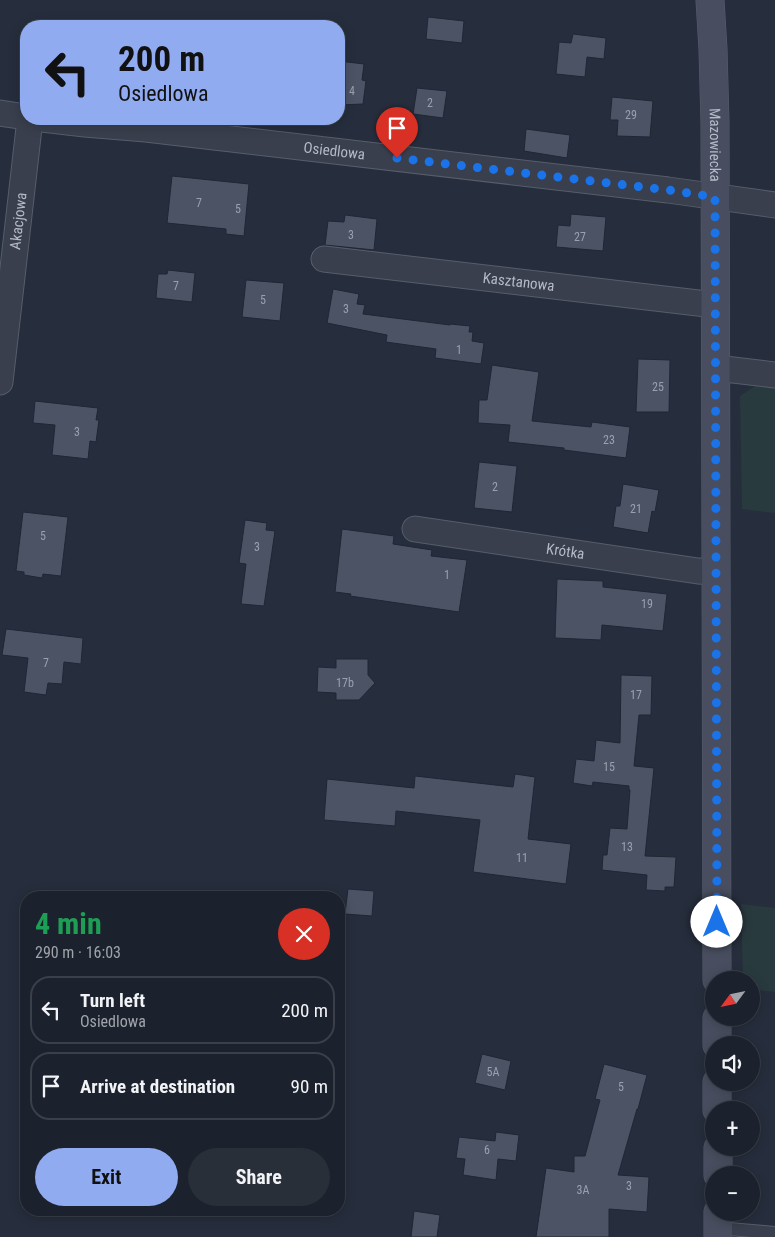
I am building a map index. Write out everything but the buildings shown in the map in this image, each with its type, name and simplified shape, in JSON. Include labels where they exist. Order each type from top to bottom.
[{"type":"street","name":"Mazowiecka","points":[[710,0],[713,50],[715,197],[717,971]]},
{"type":"street","points":[[0,113],[20,116]]},
{"type":"street","name":"Akacjowa","points":[[0,382],[29,125]]},
{"type":"street","name":"Osiedlowa","points":[[95,125],[668,190],[775,205]]},
{"type":"street","name":"Kasztanowa","points":[[324,259],[715,305]]},
{"type":"street","points":[[716,368],[775,375]]},
{"type":"street","name":"Krótka","points":[[415,529],[698,571],[716,572]]},
{"type":"lane","points":[[718,1226],[775,1233]]},
{"type":"shaded area","points":[[761,382],[775,384],[775,513],[742,509],[740,396]]},
{"type":"shaded area","points":[[741,904],[775,908],[775,992],[760,990],[760,971],[743,971]]},
{"type":"route","points":[[397,158],[715,197],[717,922]]}]
